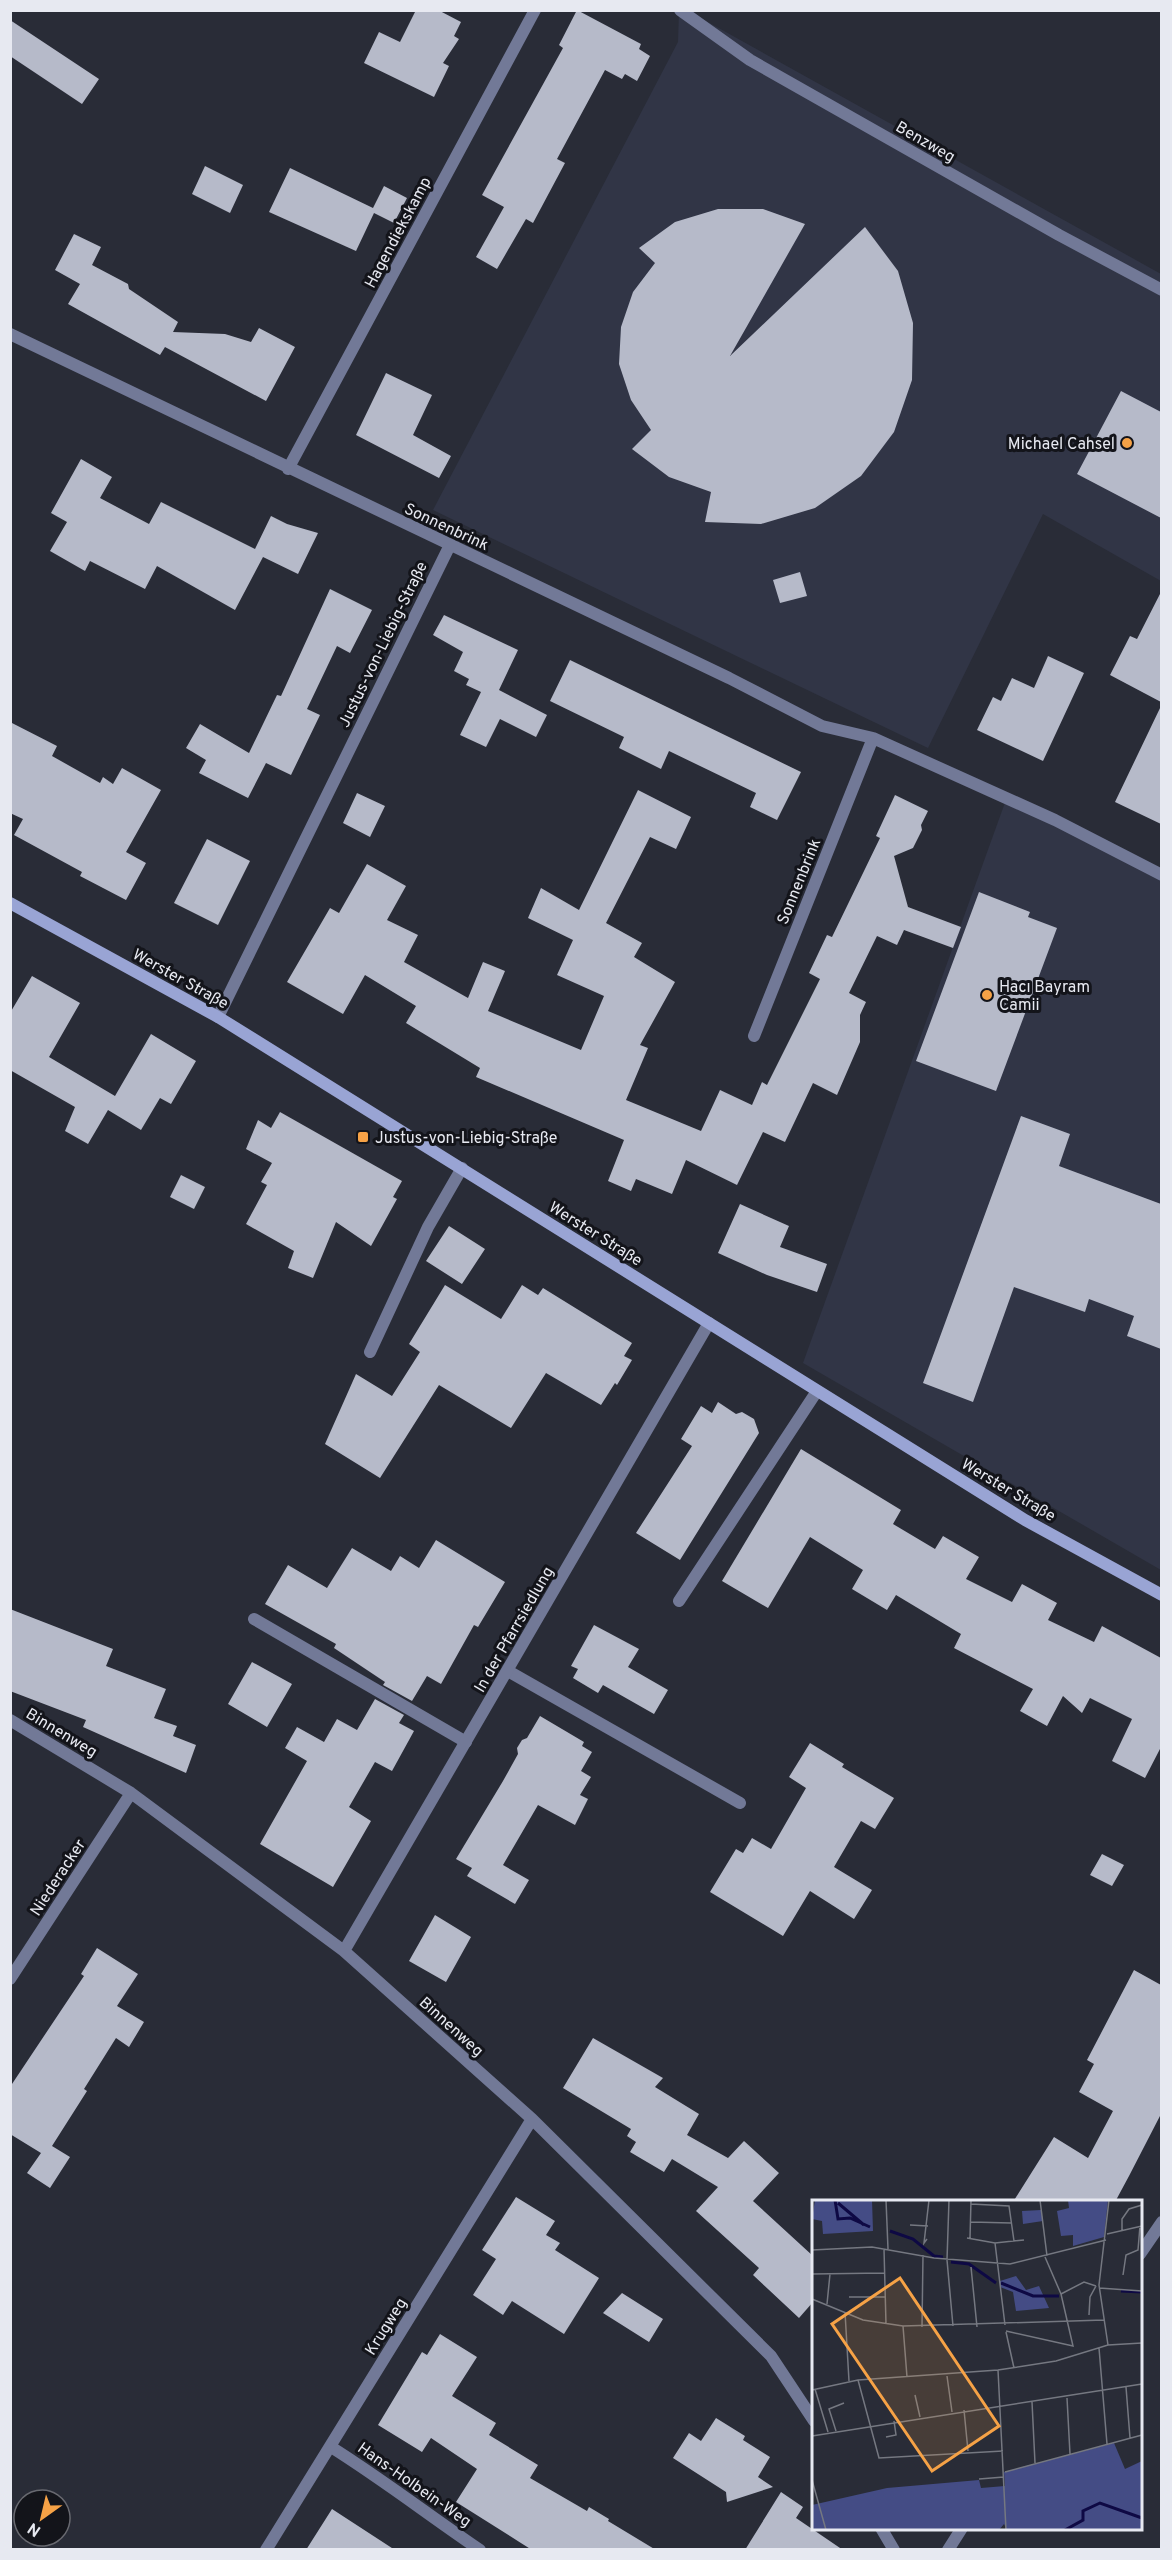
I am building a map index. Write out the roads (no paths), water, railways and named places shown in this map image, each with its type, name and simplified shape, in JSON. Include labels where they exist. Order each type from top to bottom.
[{"type":"main road","name":"Werster Straße","points":[[10,903],[218,1017],[1025,1520],[1161,1595]]},
{"type":"street","name":"Hagendiekskamp","points":[[288,469],[535,10]]},
{"type":"street","name":"Benzweg","points":[[680,10],[750,60],[1059,235],[1161,290]]},
{"type":"street","name":"Sonnenbrink","points":[[10,334],[729,678],[822,726],[873,738],[1055,820],[1161,874]]},
{"type":"street","name":"Justus-von-Liebig-Straße","points":[[218,1017],[450,545]]},
{"type":"street","name":"Sonnenbrink","points":[[754,1036],[873,738]]},
{"type":"street","points":[[370,1352],[428,1227],[462,1168]]},
{"type":"street","name":"In der Pfarrsiedlung","points":[[344,1951],[709,1323]]},
{"type":"street","points":[[679,1601],[817,1391]]},
{"type":"street","points":[[254,1619],[466,1742]]},
{"type":"street","points":[[508,1671],[740,1803]]},
{"type":"street","name":"Binnenweg","points":[[10,1720],[131,1793],[344,1951],[532,2119],[771,2356],[812,2419]]},
{"type":"street","name":"Niederacker","points":[[10,1979],[131,1793]]},
{"type":"street","name":"Krugweg","points":[[266,2550],[532,2119]]},
{"type":"street","points":[[1142,2251],[1161,2222]]},
{"type":"street","name":"Hans-Holbein-Weg","points":[[331,2446],[480,2550]]},
{"type":"street","points":[[882,2530],[894,2550]]},
{"type":"street","points":[[948,2550],[961,2530]]},
{"type":"place","name":"Michael Cahsel","points":[[1127,443]]},
{"type":"place","name":"Hacı Bayram Camii","points":[[987,995]]},
{"type":"place","name":"Justus-von-Liebig-Straße","points":[[363,1137]]}]
